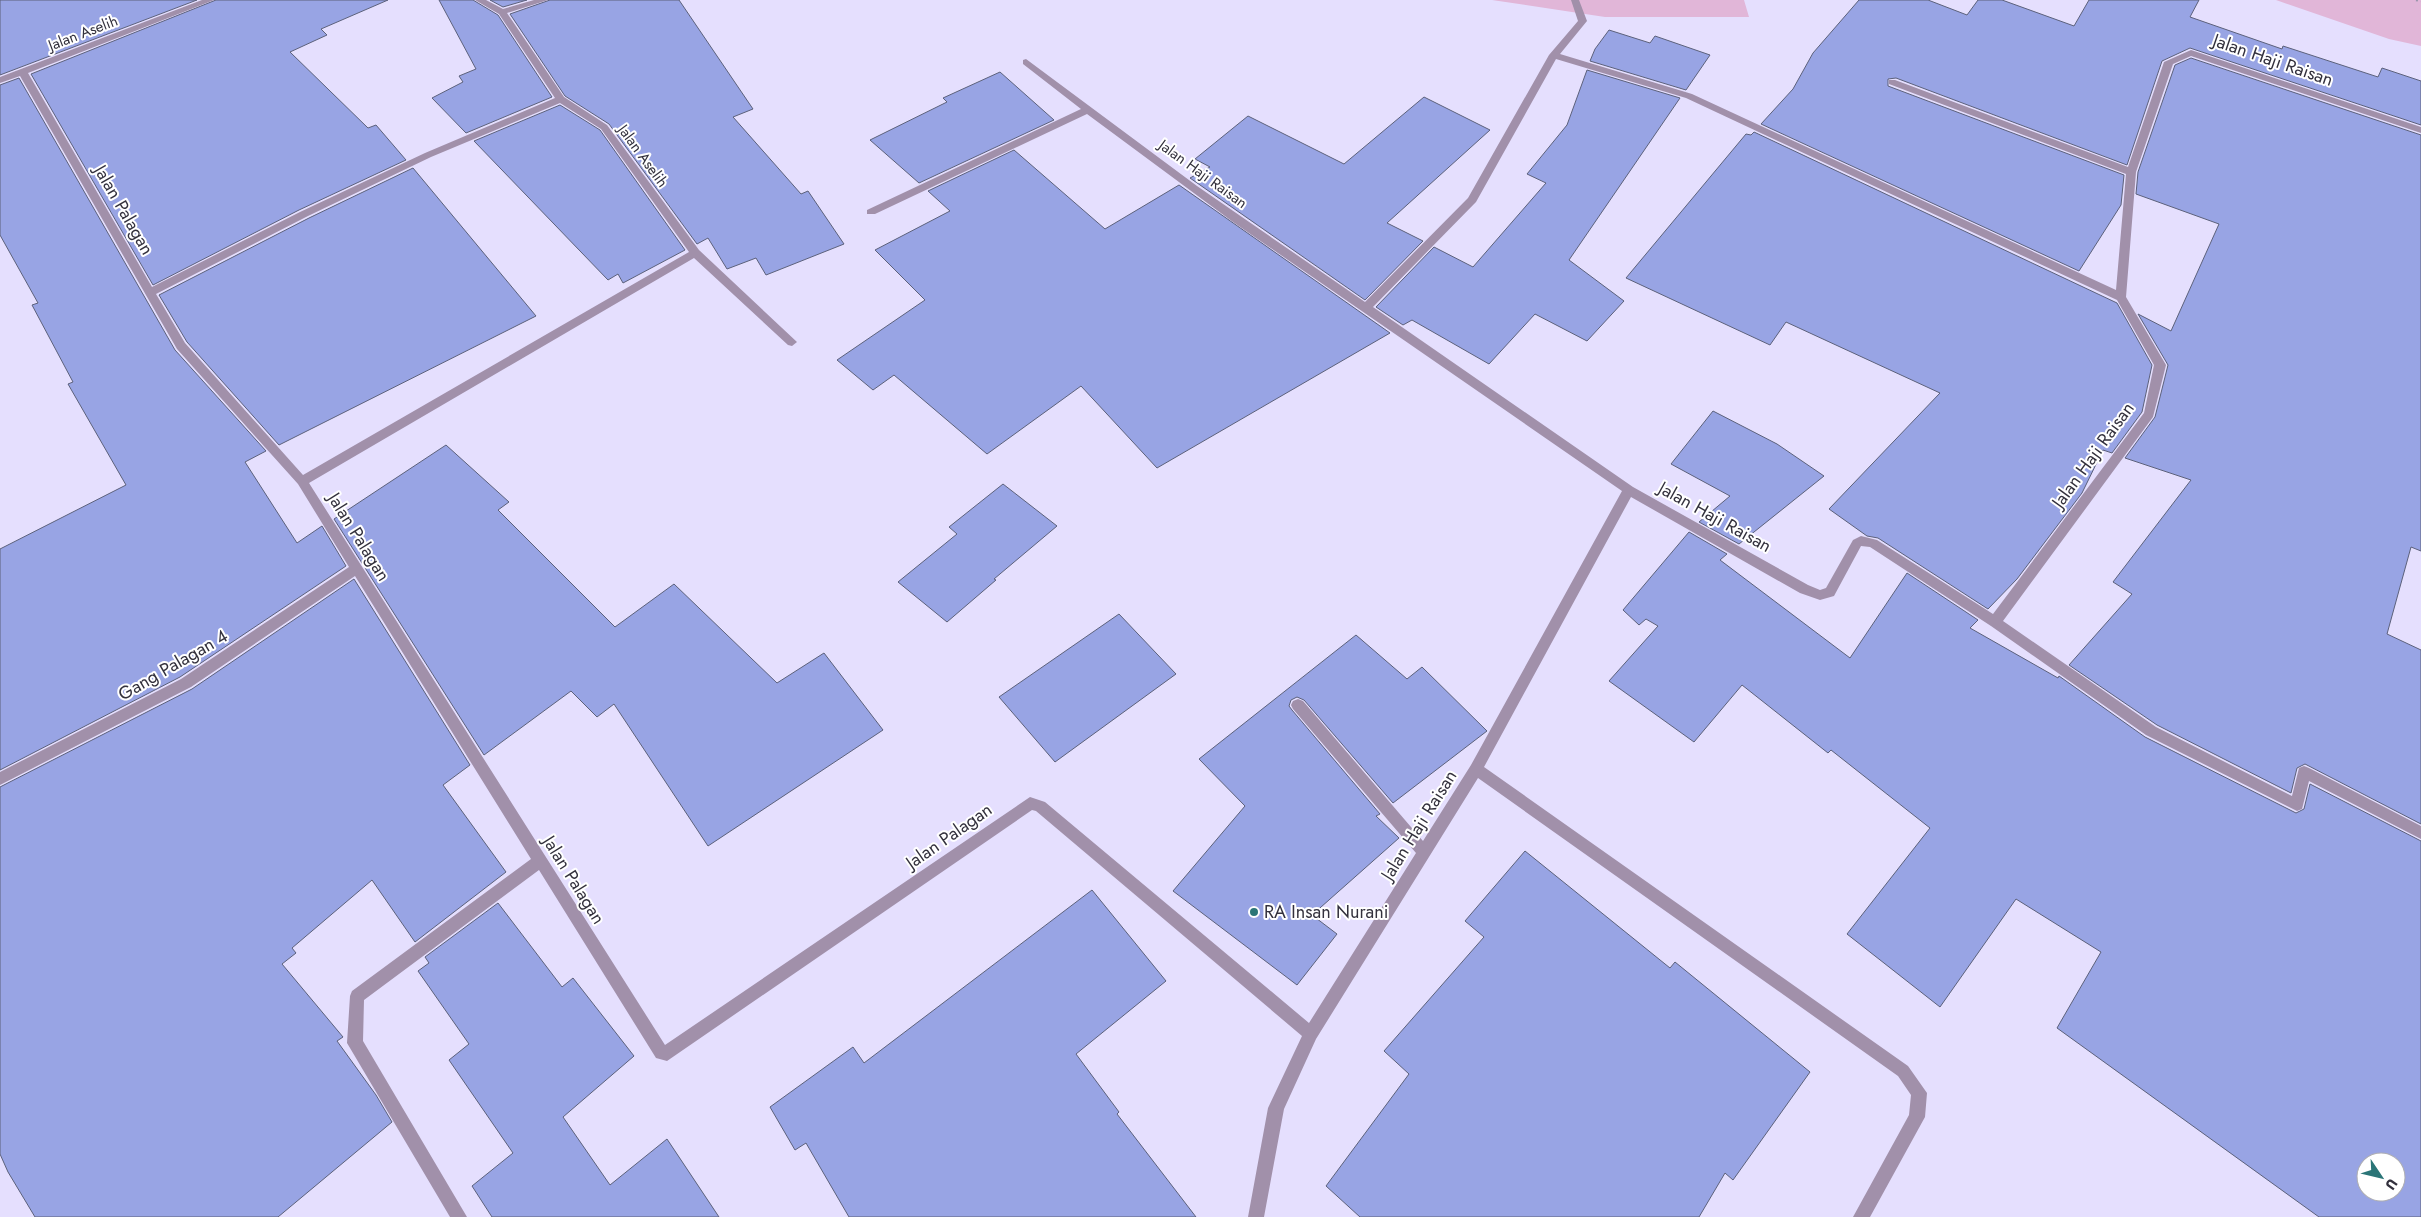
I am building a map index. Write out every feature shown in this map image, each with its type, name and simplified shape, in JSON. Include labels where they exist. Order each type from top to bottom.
[{"type":"street","name":"Jalan Aselih","points":[[23,72],[210,0]]},
{"type":"street","name":"Jalan Aselih","points":[[480,0],[502,12],[561,99],[604,127],[695,253],[792,342]]},
{"type":"street","points":[[502,12],[544,0]]},
{"type":"street","points":[[1366,308],[1472,200],[1554,55],[1583,21],[1575,0]]},
{"type":"street","name":"Jalan Haji Raisan","points":[[1995,622],[2149,414],[2160,365],[2121,297],[2131,172],[2169,62],[2190,53],[2421,130]]},
{"type":"street","points":[[1554,55],[1689,96],[2121,297]]},
{"type":"street","name":"Jalan Haji Raisan","points":[[1026,62],[1087,110],[1305,267],[1629,490],[1804,589],[1820,595],[1830,592],[1857,544],[1867,541],[1873,543],[1995,622],[2151,731],[2297,805],[2304,772],[2421,834]]},
{"type":"street","points":[[0,80],[23,72]]},
{"type":"street","name":"Jalan Palagan","points":[[23,72],[181,346],[302,481],[658,1050],[664,1054],[1030,803],[1036,804],[1311,1034]]},
{"type":"street","points":[[1892,82],[2131,172]]},
{"type":"street","points":[[150,293],[304,214],[428,155],[561,99]]},
{"type":"street","points":[[871,212],[1087,110]]},
{"type":"street","points":[[302,481],[695,253]]},
{"type":"street","name":"Jalan Haji Raisan","points":[[1256,1217],[1276,1108],[1311,1034],[1476,769],[1629,490]]},
{"type":"street","name":"Gang Palagan 4","points":[[0,779],[186,683],[356,569]]},
{"type":"street","points":[[1298,705],[1424,853]]},
{"type":"street","points":[[1476,769],[1903,1071],[1919,1093],[1917,1117],[1861,1217]]},
{"type":"street","points":[[459,1217],[355,1043],[357,996],[540,861]]},
{"type":"path","points":[[2416,0],[2421,1]]},
{"type":"shaded area","points":[[1492,0],[1744,0],[1749,17],[1605,17]]},
{"type":"shaded area","points":[[2276,0],[2421,0],[2421,46],[2389,39]]},
{"type":"building","points":[[0,0],[197,0],[0,75]]},
{"type":"building","points":[[216,0],[388,0],[321,29],[327,35],[290,52],[368,128],[376,125],[406,160],[299,210],[153,285],[31,74]]},
{"type":"building","points":[[439,0],[473,0],[498,15],[552,97],[466,133],[432,98],[463,82],[459,76],[476,69]]},
{"type":"building","points":[[490,0],[527,0],[503,7]]},
{"type":"building","points":[[550,0],[679,0],[753,109],[733,117],[801,194],[808,191],[844,244],[766,275],[756,258],[727,269],[708,238],[697,244],[609,124],[565,96],[510,14]]},
{"type":"building","points":[[1859,0],[1928,0],[1967,15],[1978,0],[2002,0],[2074,26],[2089,0],[2199,0],[2190,17],[2282,49],[2283,46],[2378,77],[2382,68],[2421,81],[2421,125],[2190,48],[2162,61],[2127,165],[1896,78],[1888,79],[1888,86],[2124,175],[2121,205],[2079,271],[1761,124],[1793,89],[1813,53]]},
{"type":"building","points":[[1609,30],[1650,43],[1655,36],[1710,55],[1686,90],[1590,61],[1595,49]]},
{"type":"building","points":[[2191,58],[2421,135],[2421,551],[2411,547],[2387,634],[2421,650],[2421,824],[2305,764],[2297,768],[2291,793],[2157,725],[2069,665],[2132,594],[2113,582],[2191,480],[2125,458],[2155,417],[2168,365],[2138,314],[2171,331],[2219,224],[2136,194],[2138,172],[2175,65]]},
{"type":"building","points":[[1587,70],[1680,98],[1569,260],[1624,301],[1587,341],[1535,314],[1489,364],[1412,320],[1403,325],[1376,307],[1434,247],[1473,267],[1546,183],[1527,174],[1567,125]]},
{"type":"building","points":[[1000,72],[1054,120],[919,183],[870,140],[947,102],[943,98]]},
{"type":"building","points":[[19,78],[175,350],[266,451],[245,462],[297,543],[322,526],[346,566],[180,677],[0,770],[0,549],[126,485],[68,384],[73,382],[32,305],[38,303],[0,235],[0,85]]},
{"type":"building","points":[[1424,97],[1490,130],[1387,223],[1423,241],[1365,300],[1190,178],[1210,167],[1195,159],[1248,116],[1344,164]]},
{"type":"building","points":[[560,105],[600,130],[685,250],[623,283],[618,274],[608,280],[474,141]]},
{"type":"building","points":[[1754,132],[2117,303],[2152,365],[2142,412],[2112,453],[2103,450],[2082,493],[2017,579],[1988,609],[1878,538],[1867,536],[1829,509],[1940,393],[1786,322],[1770,345],[1626,278],[1746,134],[1751,135]]},
{"type":"building","points":[[1014,150],[1105,229],[1179,185],[1390,333],[1157,468],[1081,386],[987,454],[894,375],[873,390],[837,360],[925,300],[875,250],[950,211],[928,191]]},
{"type":"building","points":[[413,168],[536,316],[279,445],[187,342],[159,295],[309,218]]},
{"type":"building","points":[[1713,411],[1777,444],[1824,476],[1739,544],[1699,522],[1730,496],[1671,464]]},
{"type":"building","points":[[446,445],[509,502],[498,510],[615,627],[674,584],[777,683],[824,653],[883,730],[708,846],[614,704],[597,717],[571,691],[484,755],[334,519]]},
{"type":"building","points":[[1003,484],[1057,526],[947,622],[898,582],[957,534],[949,527]]},
{"type":"building","points":[[1689,532],[1727,554],[1720,560],[1850,658],[1907,573],[1978,620],[1970,628],[2058,678],[2059,676],[2145,737],[2296,813],[2304,809],[2310,784],[2421,841],[2421,1217],[2319,1217],[2057,1028],[2101,952],[2016,899],[1940,1007],[1847,934],[1930,828],[1831,750],[1828,753],[1742,685],[1694,742],[1609,681],[1658,626],[1646,619],[1639,625],[1623,610]]},
{"type":"building","points":[[354,579],[470,765],[443,785],[506,872],[415,942],[372,880],[292,948],[296,953],[282,964],[343,1037],[337,1041],[376,1095],[392,1122],[278,1217],[35,1217],[8,1172],[0,1154],[0,787],[192,689]]},
{"type":"building","points":[[1119,614],[1176,674],[1055,762],[999,697]]},
{"type":"building","points":[[1356,635],[1407,679],[1422,667],[1487,731],[1393,803],[1304,700],[1297,697],[1291,700],[1289,706],[1292,710],[1380,814],[1376,816],[1399,838],[1312,915],[1337,934],[1297,985],[1173,891],[1245,806],[1199,759]]},
{"type":"building","points":[[1525,851],[1670,968],[1675,962],[1810,1072],[1733,1180],[1725,1173],[1699,1217],[1360,1217],[1326,1186],[1409,1074],[1384,1051],[1484,937],[1465,921]]},
{"type":"building","points":[[1092,890],[1166,981],[1076,1054],[1119,1112],[1117,1114],[1196,1217],[849,1217],[806,1143],[795,1150],[770,1107],[853,1047],[864,1063]]},
{"type":"building","points":[[498,903],[562,987],[573,978],[634,1056],[563,1117],[610,1185],[667,1139],[719,1217],[492,1217],[472,1186],[513,1153],[449,1060],[469,1044],[418,971],[429,963],[425,957]]},
{"type":"place","name":"RA Insan Nurani","points":[[1254,912]]}]
